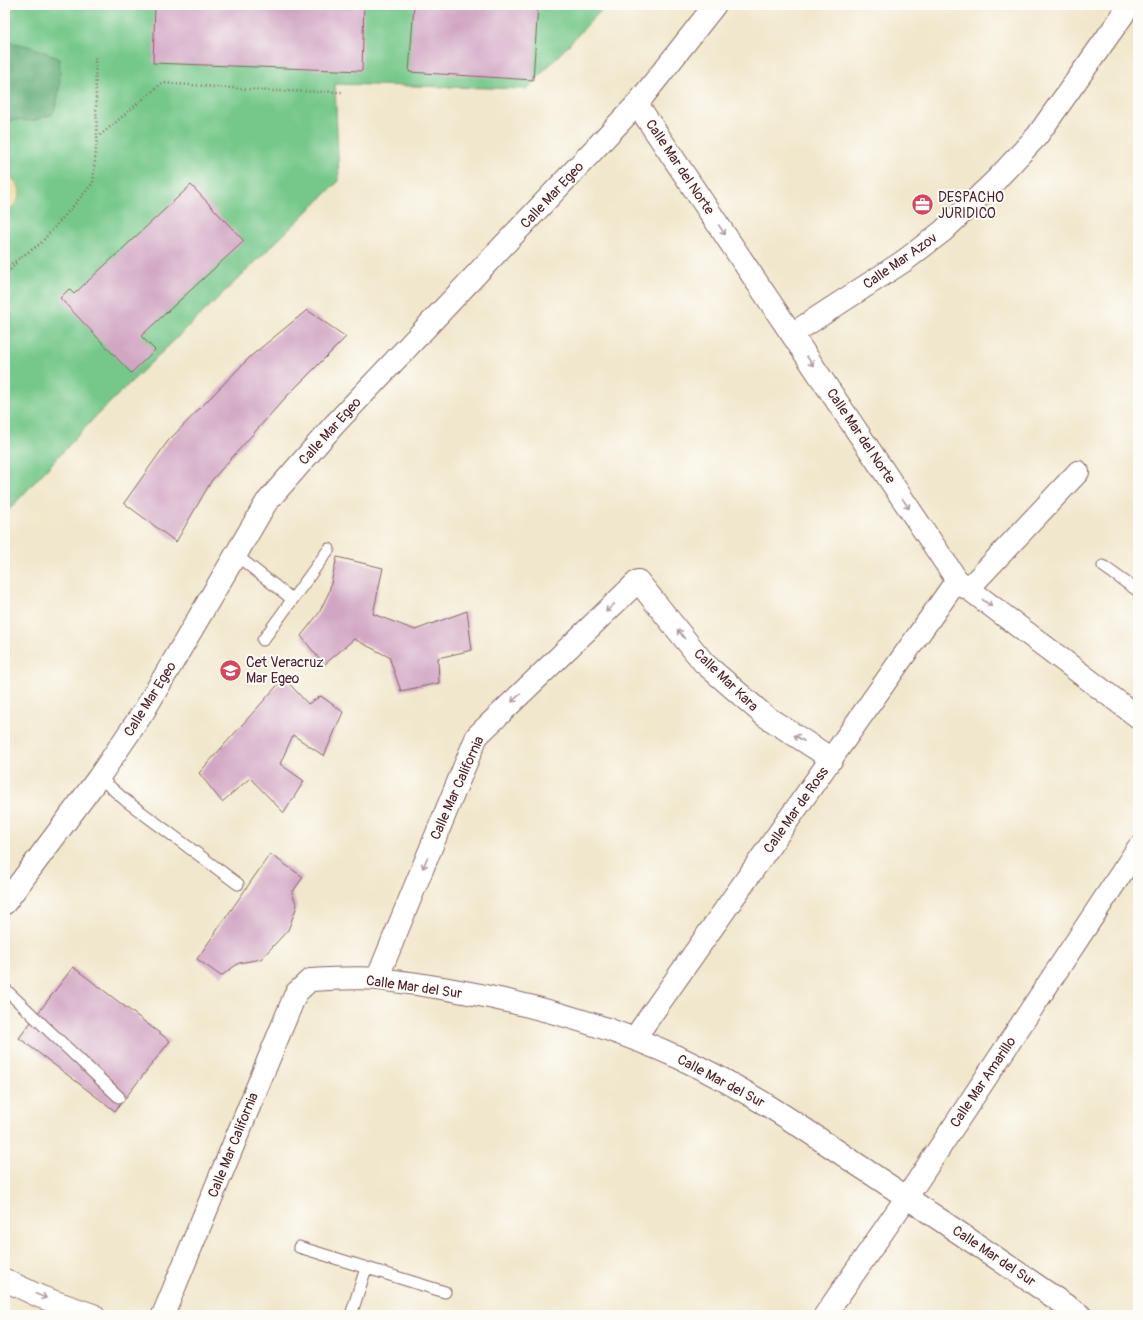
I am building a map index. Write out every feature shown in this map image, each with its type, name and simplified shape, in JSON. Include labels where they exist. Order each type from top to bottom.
[{"type":"street","name":"Calle Mar Egeo","points":[[5,903],[99,777],[144,711],[266,503],[334,425],[637,104],[715,5]]},
{"type":"street","name":"Calle Mar Azov","points":[[792,334],[904,261],[943,232],[995,181],[1037,136],[1130,5]]},
{"type":"street","name":"Calle Mar del Norte","points":[[637,104],[963,585],[1138,717]]},
{"type":"street","name":"Calle Mar de Ross","points":[[634,1040],[832,759],[963,585],[1078,472]]},
{"type":"street","name":"Calle Mar Kara","points":[[638,581],[704,663],[765,716],[832,759]]},
{"type":"street","name":"Calle Mar California","points":[[377,979],[477,736],[638,581]]},
{"type":"street","name":"Calle Mar Amarillo","points":[[825,1315],[907,1197],[1138,848]]},
{"type":"street","name":"Calle Mar del Sur","points":[[310,980],[377,979],[444,989],[509,1002],[612,1030],[682,1059],[743,1090],[907,1197],[1080,1315]]},
{"type":"street","name":"Calle Mar California","points":[[163,1315],[296,993],[310,980]]},
{"type":"street","points":[[5,1280],[41,1297],[93,1315]]},
{"type":"lane","points":[[263,640],[329,549]]},
{"type":"lane","points":[[236,555],[292,599]]},
{"type":"lane","points":[[1103,566],[1138,591]]},
{"type":"lane","points":[[99,777],[126,800],[238,884]]},
{"type":"lane","points":[[5,989],[119,1097]]},
{"type":"lane","points":[[299,1247],[446,1292]]},
{"type":"lane","points":[[350,1315],[366,1268]]},
{"type":"path","points":[[5,268],[40,244],[93,183],[97,138],[95,56]]},
{"type":"path","points":[[97,138],[162,83],[273,91],[342,92]]},
{"type":"path","points":[[5,276],[18,259]]},
{"type":"green space","points":[[5,5],[606,5],[527,89],[335,84],[339,181],[97,415],[5,514]]},
{"type":"green space","points":[[5,42],[19,44],[46,52],[59,59],[59,87],[53,114],[33,121],[5,120]]},
{"type":"sand","points":[[5,176],[12,179],[16,183],[19,187],[20,193],[16,203],[5,211]]},
{"type":"building","points":[[155,5],[364,5],[362,71],[153,63]]},
{"type":"building","points":[[414,5],[538,5],[533,80],[409,72]]},
{"type":"building","points":[[191,185],[244,241],[141,336],[155,350],[131,373],[60,298],[69,289],[74,294]]},
{"type":"building","points":[[307,310],[346,337],[286,397],[212,480],[176,542],[124,503],[168,441],[251,356]]},
{"type":"building","points":[[337,557],[383,568],[373,614],[415,630],[467,611],[472,650],[438,658],[439,683],[401,691],[389,657],[354,639],[324,665],[301,636],[319,613],[329,592]]},
{"type":"building","points":[[284,678],[308,704],[321,696],[343,712],[324,756],[293,735],[280,764],[304,781],[284,813],[250,778],[222,802],[199,773]]},
{"type":"building","points":[[270,854],[303,877],[292,893],[297,906],[288,930],[261,959],[239,963],[221,976],[197,959]]},
{"type":"building","points":[[73,967],[170,1041],[115,1111],[19,1038]]},
{"type":"place","name":"DESPACHO JURIDICO","points":[[922,205]]},
{"type":"place","name":"Cet Veracruz Mar Egeo","points":[[230,670]]}]
